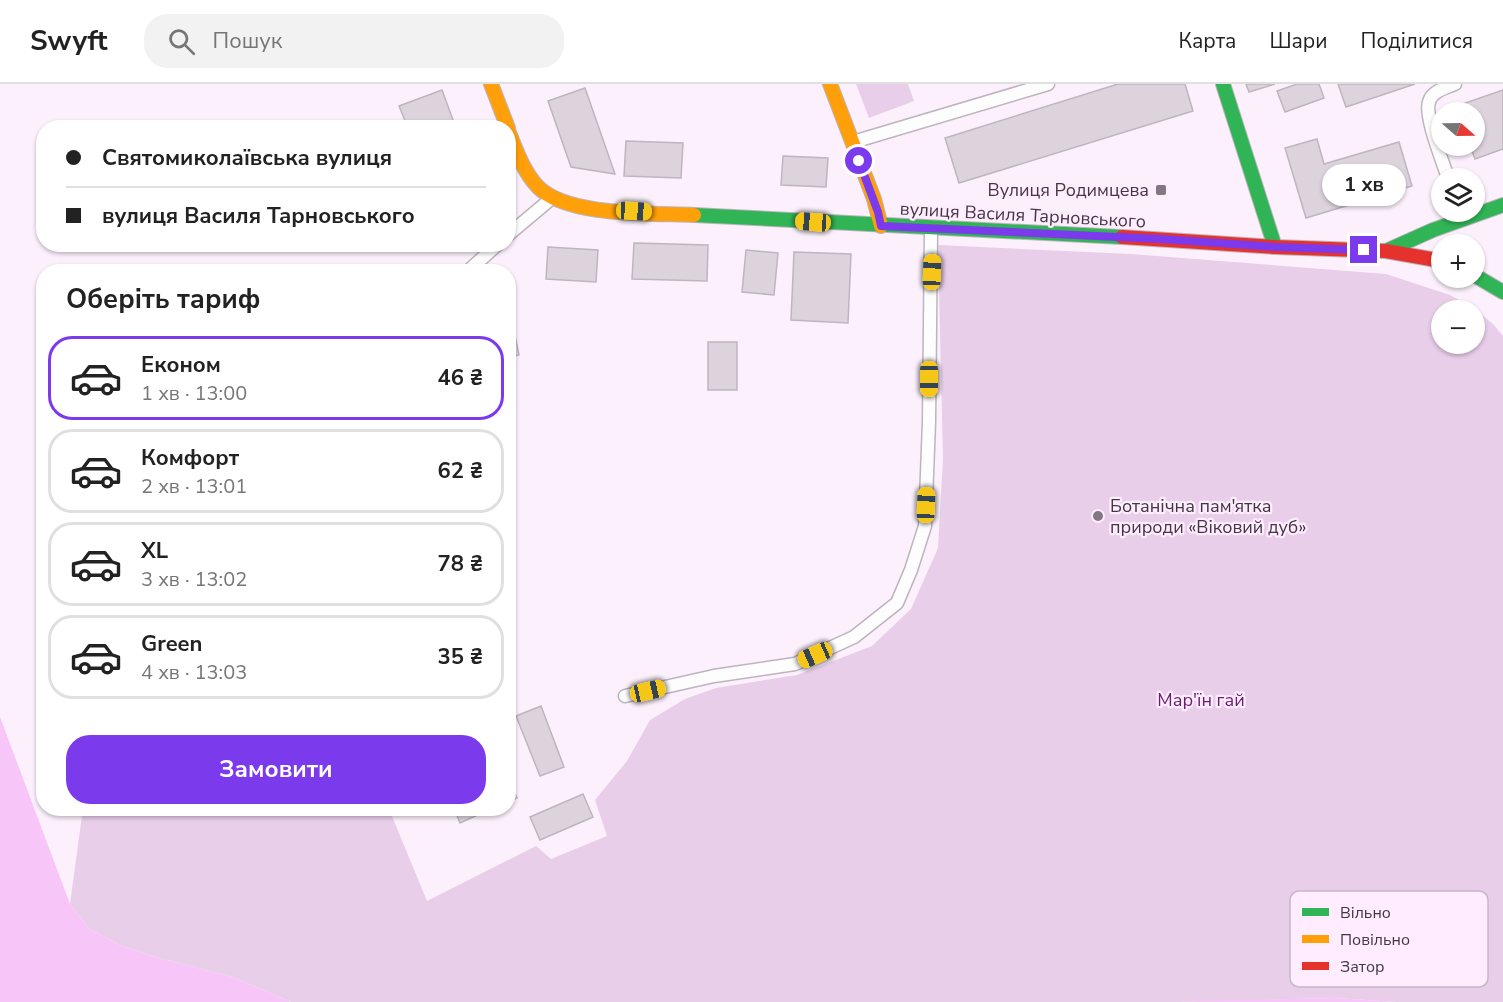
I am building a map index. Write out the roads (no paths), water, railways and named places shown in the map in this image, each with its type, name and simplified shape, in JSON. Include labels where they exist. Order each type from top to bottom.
[{"type":"main road","points":[[491,84],[505,120]]},
{"type":"main road","points":[[830,84],[878,212],[881,226]]},
{"type":"main road","points":[[1223,84],[1275,247]]},
{"type":"main road","points":[[516,148],[533,181],[553,198]]},
{"type":"main road","name":"вулиця Василя Тарновського","points":[[553,198],[590,209],[931,229],[1386,251],[1431,259]]},
{"type":"main road","name":"вулиця Василя Тарновського","points":[[1485,210],[1503,205]]},
{"type":"main road","name":"вулиця Василя Тарновського","points":[[1386,251],[1449,222]]},
{"type":"main road","points":[[1485,281],[1503,292]]},
{"type":"lane","points":[[852,142],[1048,84]]},
{"type":"lane","points":[[1446,168],[1428,114],[1428,107],[1429,100],[1438,90],[1455,84]]},
{"type":"lane","points":[[516,228],[553,198]]},
{"type":"lane","points":[[625,696],[714,676],[795,664],[854,637],[897,603],[912,570],[925,526],[929,422],[931,229]]},
{"type":"lane","points":[[476,264],[489,252]]},
{"type":"place","name":"Вулиця Родимцева","points":[[1161,190]]},
{"type":"place","name":"Ботанічна пам'ятка природи «Віковий дуб»","points":[[1098,516]]},
{"type":"park label","name":"Мар'їн гай","points":[[1201,700]]}]
